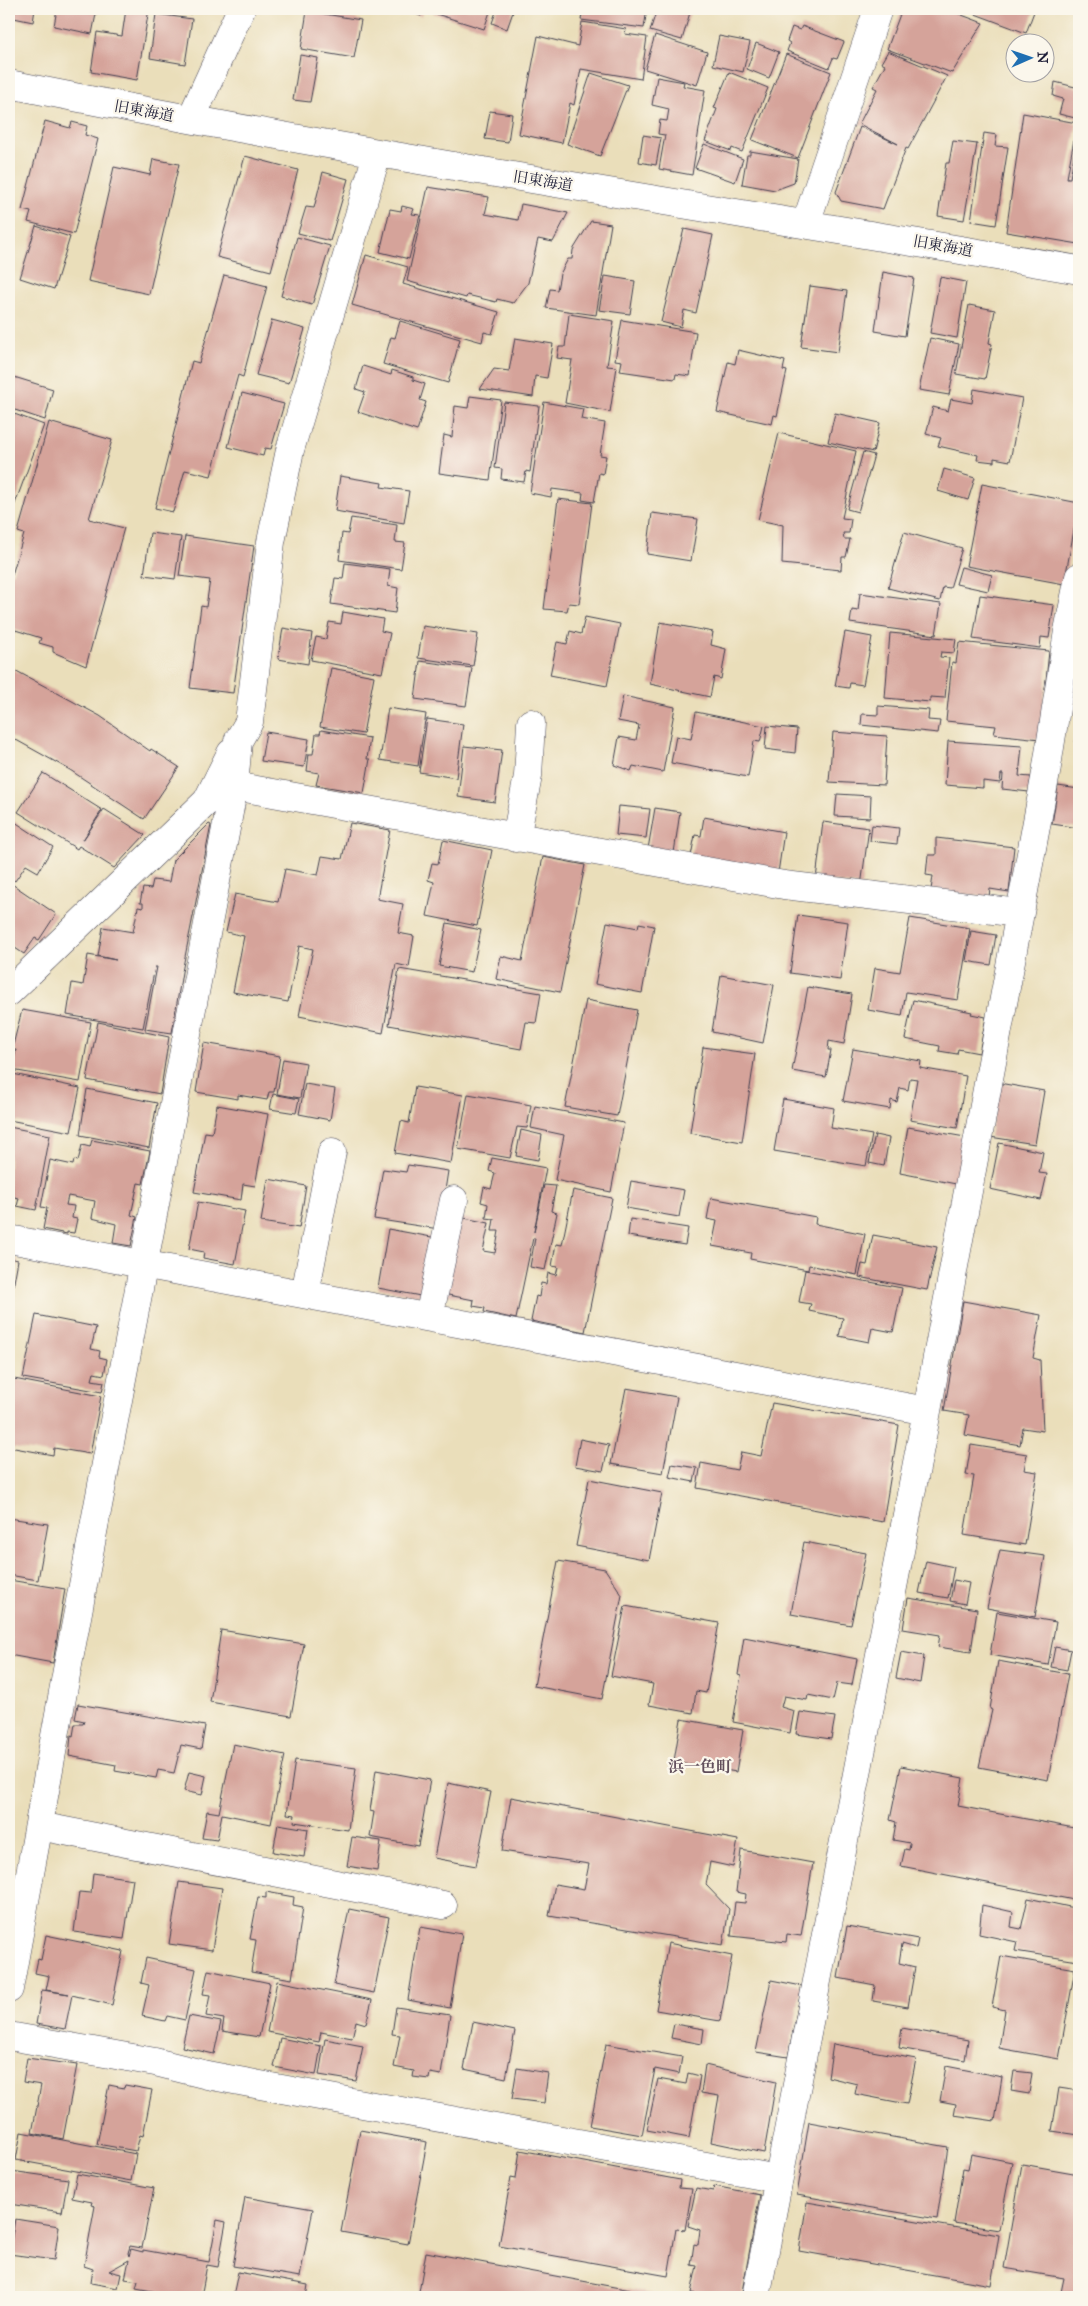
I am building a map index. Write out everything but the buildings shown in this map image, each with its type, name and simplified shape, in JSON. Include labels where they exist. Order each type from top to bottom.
[{"type":"street","points":[[191,119],[241,9]]},
{"type":"street","points":[[806,223],[878,9]]},
{"type":"street","name":"旧東海道","points":[[9,84],[377,154],[806,223],[1079,270]]},
{"type":"street","points":[[9,992],[207,801],[249,722],[271,542],[290,450],[377,154]]},
{"type":"street","points":[[756,2297],[927,1410],[1046,773],[1068,631],[1079,577]]},
{"type":"street","points":[[516,838],[528,776],[531,723]]},
{"type":"street","points":[[9,1989],[234,786],[238,741]]},
{"type":"street","points":[[234,786],[784,885],[1020,913]]},
{"type":"street","points":[[305,1294],[332,1152]]},
{"type":"street","points":[[430,1317],[454,1200]]},
{"type":"street","points":[[9,1238],[144,1265],[927,1410]]},
{"type":"street","points":[[39,1826],[443,1905]]},
{"type":"street","points":[[9,2036],[155,2062],[208,2075],[368,2105],[779,2179]]},
{"type":"district","name":"浜一色町","points":[[700,1766]]}]
